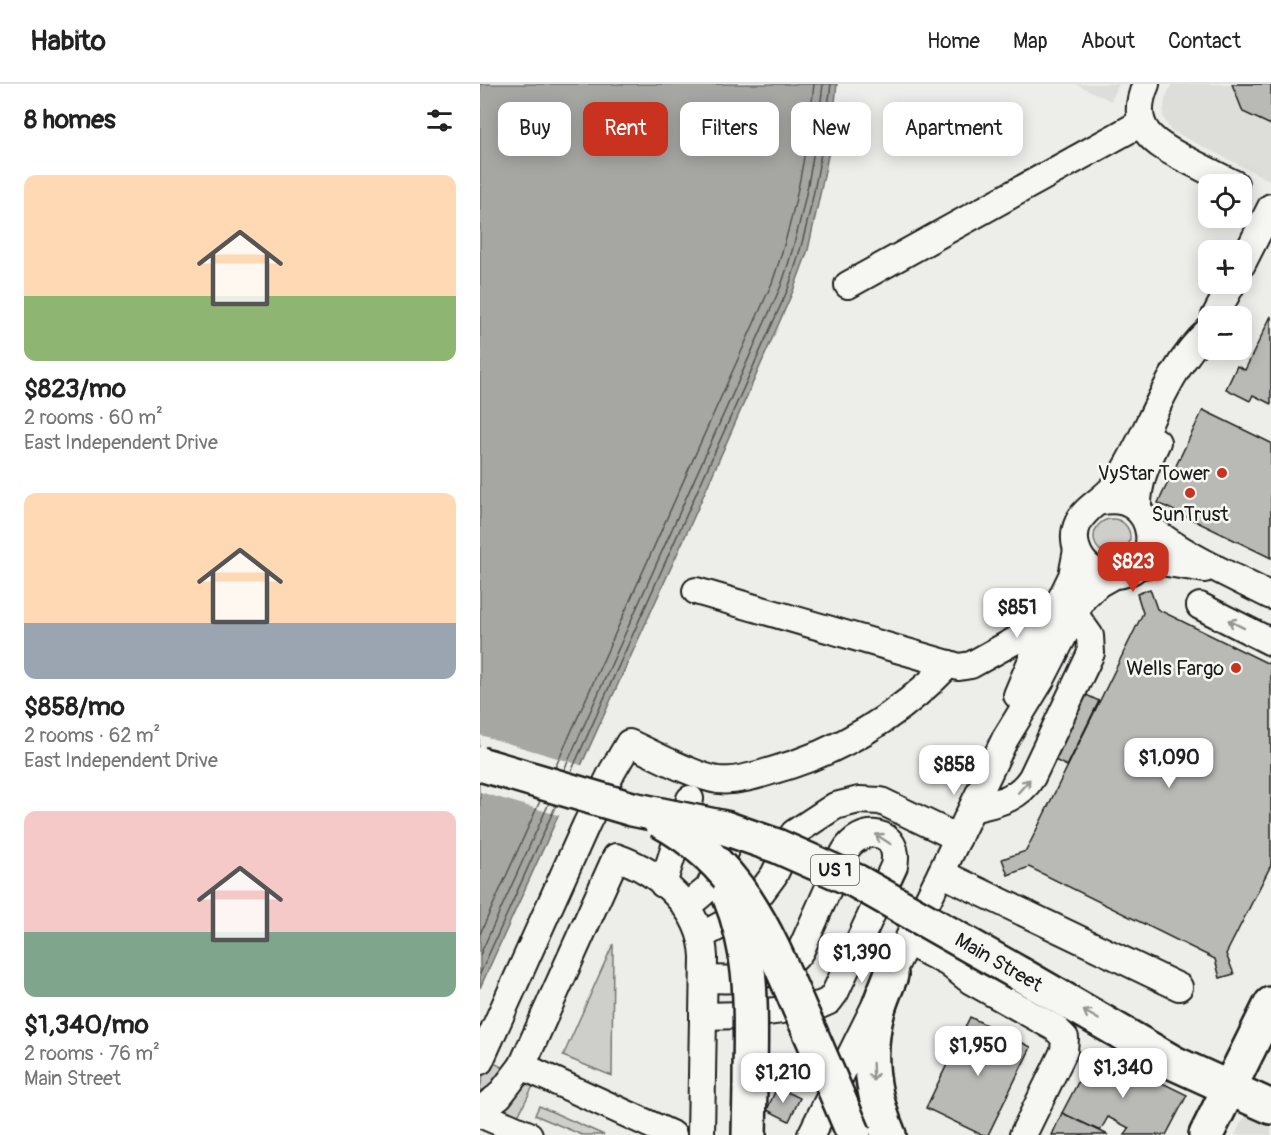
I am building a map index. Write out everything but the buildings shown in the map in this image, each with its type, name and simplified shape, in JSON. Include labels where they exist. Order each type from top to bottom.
[{"type":"main road","name":"Main Street","points":[[480,764],[632,809],[725,828],[824,865],[856,881],[1174,1063],[1271,1107]]},
{"type":"main road","name":"US 1","points":[[632,809],[672,827],[718,854],[764,927],[855,1135]]},
{"type":"main road","points":[[718,854],[722,878],[747,955],[751,988],[749,1135]]},
{"type":"main road","points":[[889,1135],[875,1096],[872,1063],[878,1009],[900,957]]},
{"type":"main road","points":[[1206,1135],[1271,1004]]},
{"type":"street","points":[[1146,84],[1140,106],[1142,123],[1150,138],[1157,144],[1216,174]]},
{"type":"street","points":[[848,285],[1142,123]]},
{"type":"street","points":[[1252,193],[1271,202]]},
{"type":"street","points":[[1252,244],[1271,207]]},
{"type":"street","points":[[1005,739],[1018,693],[1072,576],[1077,550],[1075,535],[1078,521],[1087,510],[1099,502],[1121,475],[1184,357],[1198,339]]},
{"type":"street","points":[[811,1135],[1005,739],[1041,680],[1075,615],[1088,593],[1103,580],[1126,570],[1147,551],[1150,534],[1143,518],[1138,491],[1145,465],[1198,360]]},
{"type":"street","points":[[1099,502],[1115,500],[1131,505],[1166,540],[1271,596]]},
{"type":"street","points":[[1077,550],[1082,560],[1091,569],[1102,574],[1161,562],[1228,574]]},
{"type":"street","points":[[696,591],[959,667],[971,665],[1028,632],[1046,630]]},
{"type":"street","points":[[1200,606],[1271,642]]},
{"type":"street","points":[[972,809],[1015,796],[1024,789],[1032,777],[1091,653],[1090,636],[1075,615]]},
{"type":"street","points":[[480,1060],[586,825],[629,743],[711,779],[731,780],[763,774],[819,754],[879,723],[916,695],[949,664]]},
{"type":"street","points":[[663,884],[690,799]]},
{"type":"street","points":[[702,942],[754,902],[774,875],[794,833],[819,815],[846,803],[876,800],[891,804],[958,838]]},
{"type":"street","points":[[703,1016],[744,1015],[820,1005],[828,1001],[835,993],[894,866],[895,853],[890,843],[882,836],[872,833],[857,837],[850,844],[801,950],[794,960],[758,977],[736,980],[704,979]]},
{"type":"street","points":[[686,907],[709,888],[718,854]]},
{"type":"street","points":[[529,1135],[480,1112],[498,1096],[522,1066],[616,857],[640,867],[663,884],[686,907],[695,921],[702,942],[704,979],[701,1135]]},
{"type":"street","points":[[941,873],[1179,987]]},
{"type":"street","points":[[900,957],[948,963],[971,981],[1055,1028],[1065,1038],[1064,1051],[1023,1135]]},
{"type":"street","points":[[522,1066],[673,1135]]},
{"type":"shaded area","points":[[1076,84],[1119,84],[1111,101]]},
{"type":"shaded area","points":[[1172,84],[1271,84],[1271,181],[1170,130],[1163,116],[1165,99]]},
{"type":"shaded area","points":[[1112,519],[1125,524],[1130,537],[1125,550],[1112,555],[1099,550],[1094,537],[1099,524]]},
{"type":"shaded area","points":[[591,829],[598,832],[490,1061],[511,1072],[486,1096],[480,1088],[489,1051]]},
{"type":"shaded area","points":[[613,944],[612,1076],[563,1056]]},
{"type":"shaded area","points":[[521,1081],[534,1084],[517,1118],[503,1112],[500,1106]]},
{"type":"shaded area","points":[[539,1106],[604,1135],[582,1135],[535,1115]]},
{"type":"shaded area","points":[[1248,1116],[1271,1127],[1271,1135],[1235,1135],[1242,1120]]},
{"type":"water","points":[[480,84],[837,84],[835,102],[791,102],[791,156],[828,156],[808,250],[793,291],[693,519],[480,988]]},
{"type":"pier","points":[[480,735],[584,766],[561,816],[480,792]]},
{"type":"place","name":"VyStar Tower","points":[[1222,473]]},
{"type":"place","name":"SunTrust","points":[[1190,493]]},
{"type":"place","name":"Wells Fargo","points":[[1236,668]]}]
